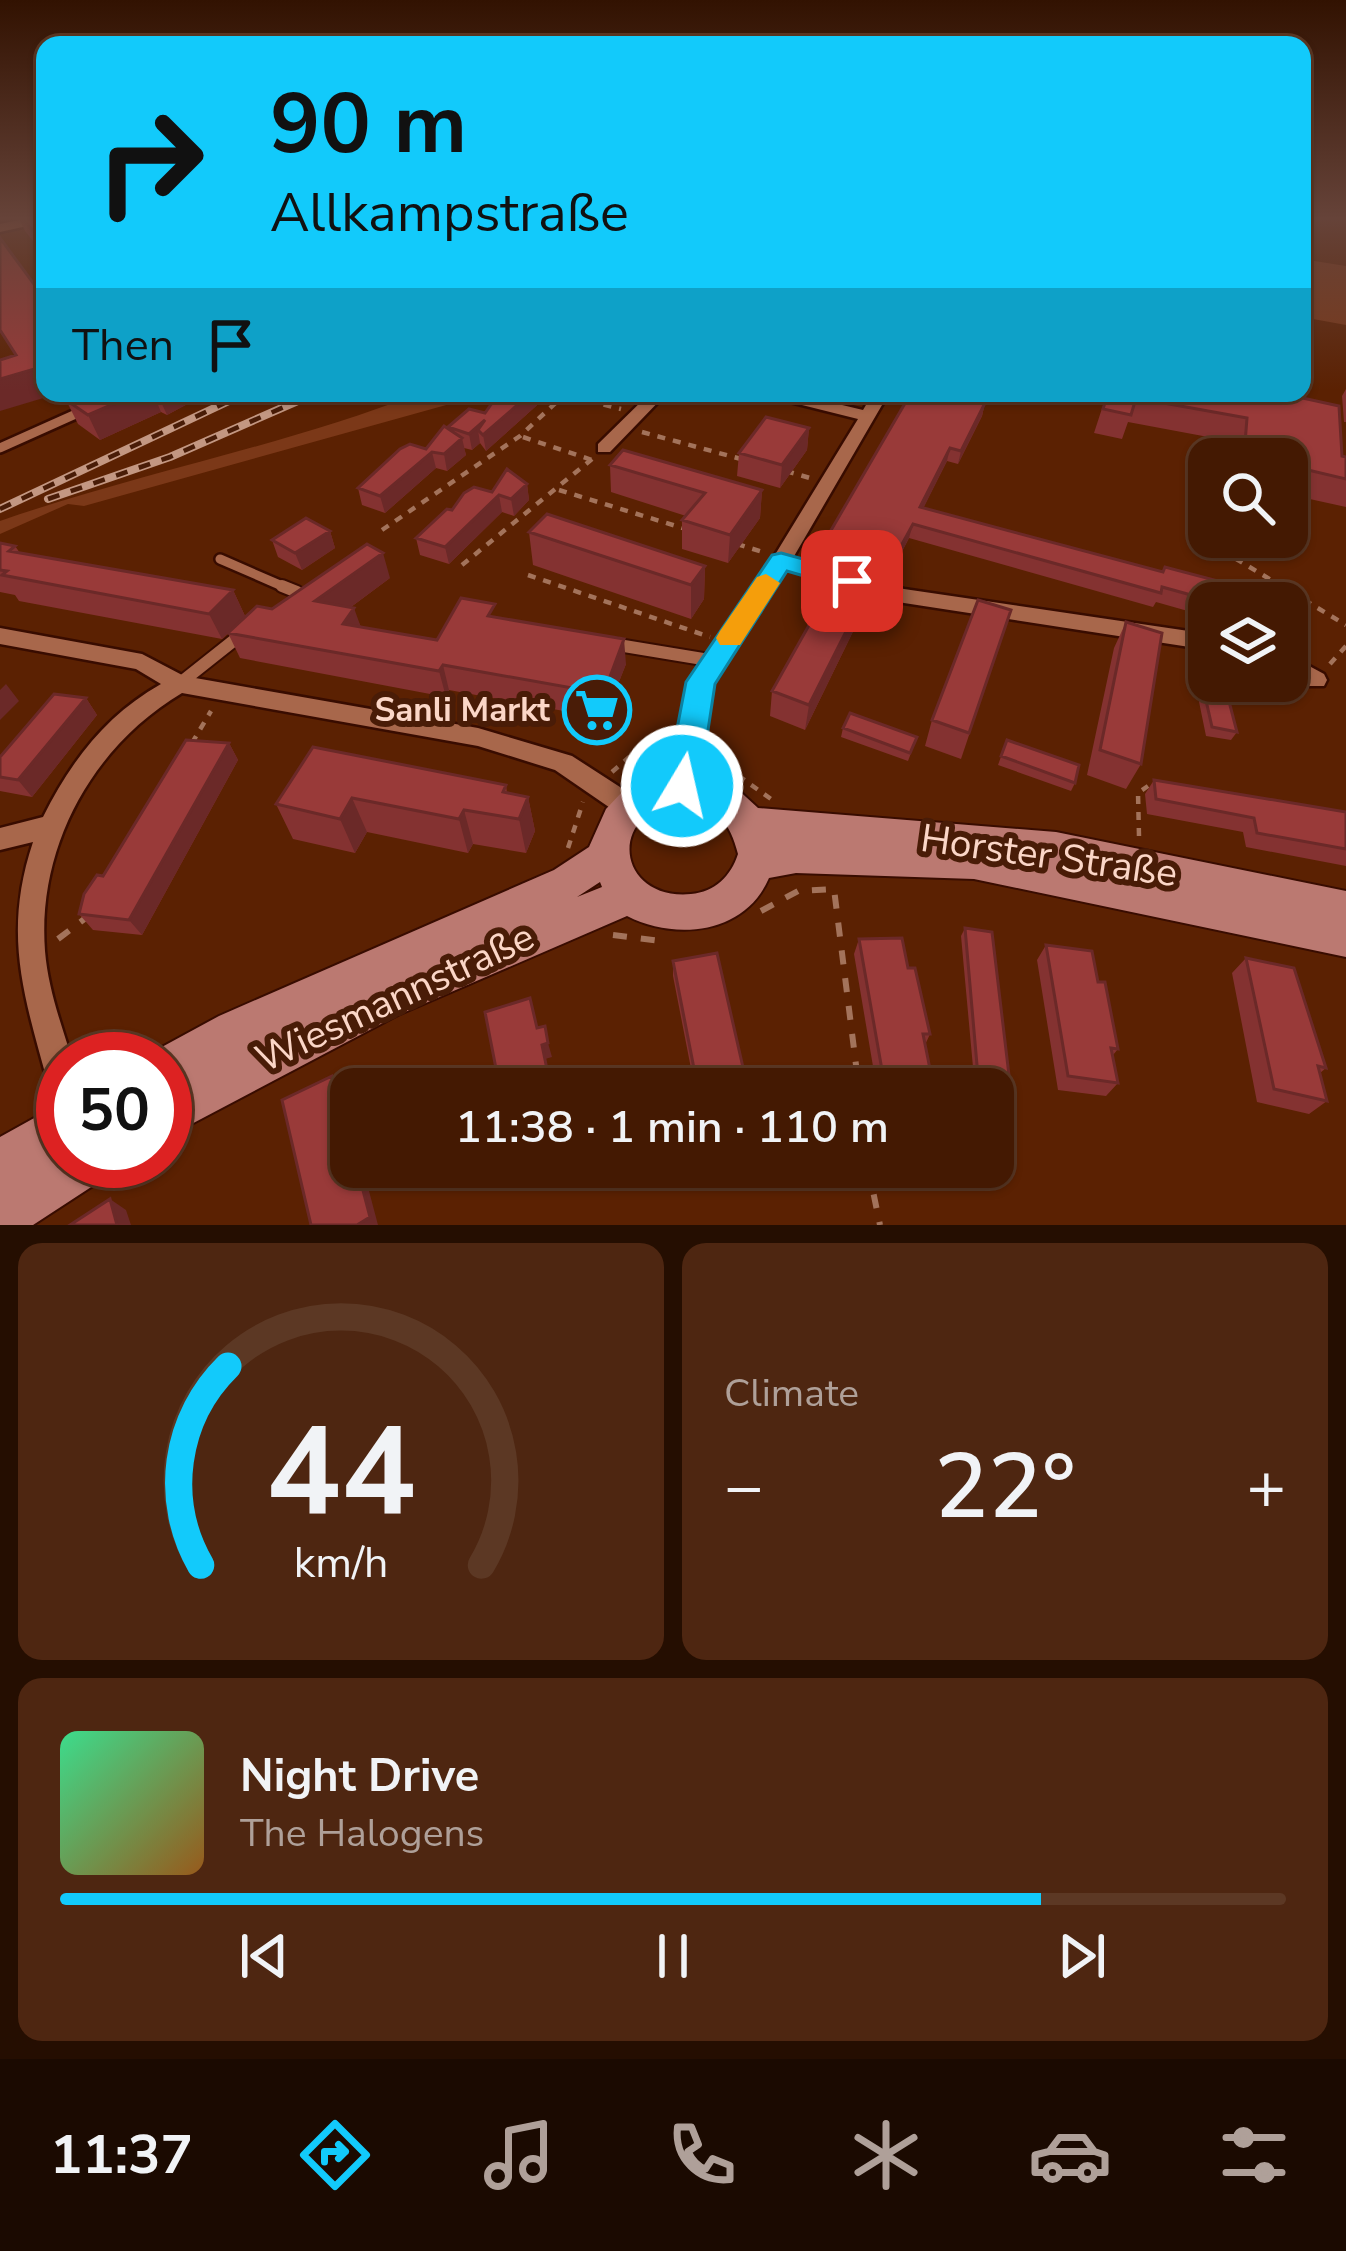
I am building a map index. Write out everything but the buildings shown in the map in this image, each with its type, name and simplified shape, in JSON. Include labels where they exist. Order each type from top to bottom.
[{"type":"main road","points":[[687,770],[724,797],[748,824],[756,847],[754,865],[744,886],[728,902],[706,912],[658,912],[620,886],[609,855],[614,795],[660,788],[687,770]]},
{"type":"main road","name":"Horster Straße","points":[[748,824],[796,858],[974,862],[1346,938]]},
{"type":"main road","name":"Horster Straße","points":[[754,865],[796,858],[1056,849],[1346,909]]},
{"type":"main road","name":"Wiesmannstraße","points":[[577,897],[609,855]]},
{"type":"main road","name":"Wiesmannstraße","points":[[192,1063],[240,1050],[577,897],[632,897]]},
{"type":"main road","name":"Wiesmannstraße","points":[[192,1092],[240,1050]]},
{"type":"main road","points":[[0,1164],[36,1142]]},
{"type":"main road","points":[[0,1217],[46,1188]]},
{"type":"street","points":[[598,454],[650,402]]},
{"type":"street","points":[[809,402],[866,416]]},
{"type":"street","points":[[687,770],[701,682],[782,559],[875,402]]},
{"type":"street","points":[[782,559],[904,596],[1188,639]]},
{"type":"street","points":[[0,636],[142,662],[179,684],[478,737],[563,763],[614,795]]},
{"type":"street","points":[[1308,675],[1316,680]]},
{"type":"street","points":[[51,1032],[32,959],[32,902],[50,827],[78,778],[121,723],[179,684]]},
{"type":"street","points":[[0,838],[50,827]]},
{"type":"lane","points":[[0,448],[103,402]]},
{"type":"lane","points":[[220,559],[297,592]]},
{"type":"lane","points":[[280,605],[317,579]]},
{"type":"lane","points":[[179,684],[247,631]]},
{"type":"lane","points":[[588,641],[721,652]]},
{"type":"path","points":[[382,530],[520,436],[553,402]]},
{"type":"path","points":[[583,402],[760,464]]},
{"type":"path","points":[[520,436],[598,454]]},
{"type":"path","points":[[462,565],[598,454]]},
{"type":"path","points":[[782,470],[827,483]]},
{"type":"path","points":[[559,490],[693,531]]},
{"type":"path","points":[[738,544],[782,559]]},
{"type":"path","points":[[1234,558],[1346,626]]},
{"type":"path","points":[[528,575],[721,652]]},
{"type":"path","points":[[185,753],[223,692]]},
{"type":"path","points":[[670,942],[622,934],[597,937],[564,862],[580,806],[614,795],[634,753],[687,770],[719,758],[779,806],[793,808],[796,858],[752,917]]},
{"type":"path","points":[[1139,865],[1138,793],[1148,786]]},
{"type":"path","points":[[796,858],[834,889],[857,1068]]},
{"type":"path","points":[[32,959],[87,917]]},
{"type":"path","points":[[872,1188],[880,1225]]},
{"type":"shaded area","points":[[1311,275],[1346,275],[1346,325],[1311,319]]},
{"type":"shaded area","points":[[396,402],[457,402],[84,506],[68,504],[0,534],[0,521]]},
{"type":"railway","points":[[0,509],[227,402]]},
{"type":"railway","points":[[48,499],[170,457],[295,402]]},
{"type":"slow traffic","points":[[730,638],[766,583]]},
{"type":"place","name":"Sanli Markt","points":[[597,710]]},
{"type":"route","points":[[682,786],[686,786],[689,735],[701,682],[781,561],[852,581]]}]
